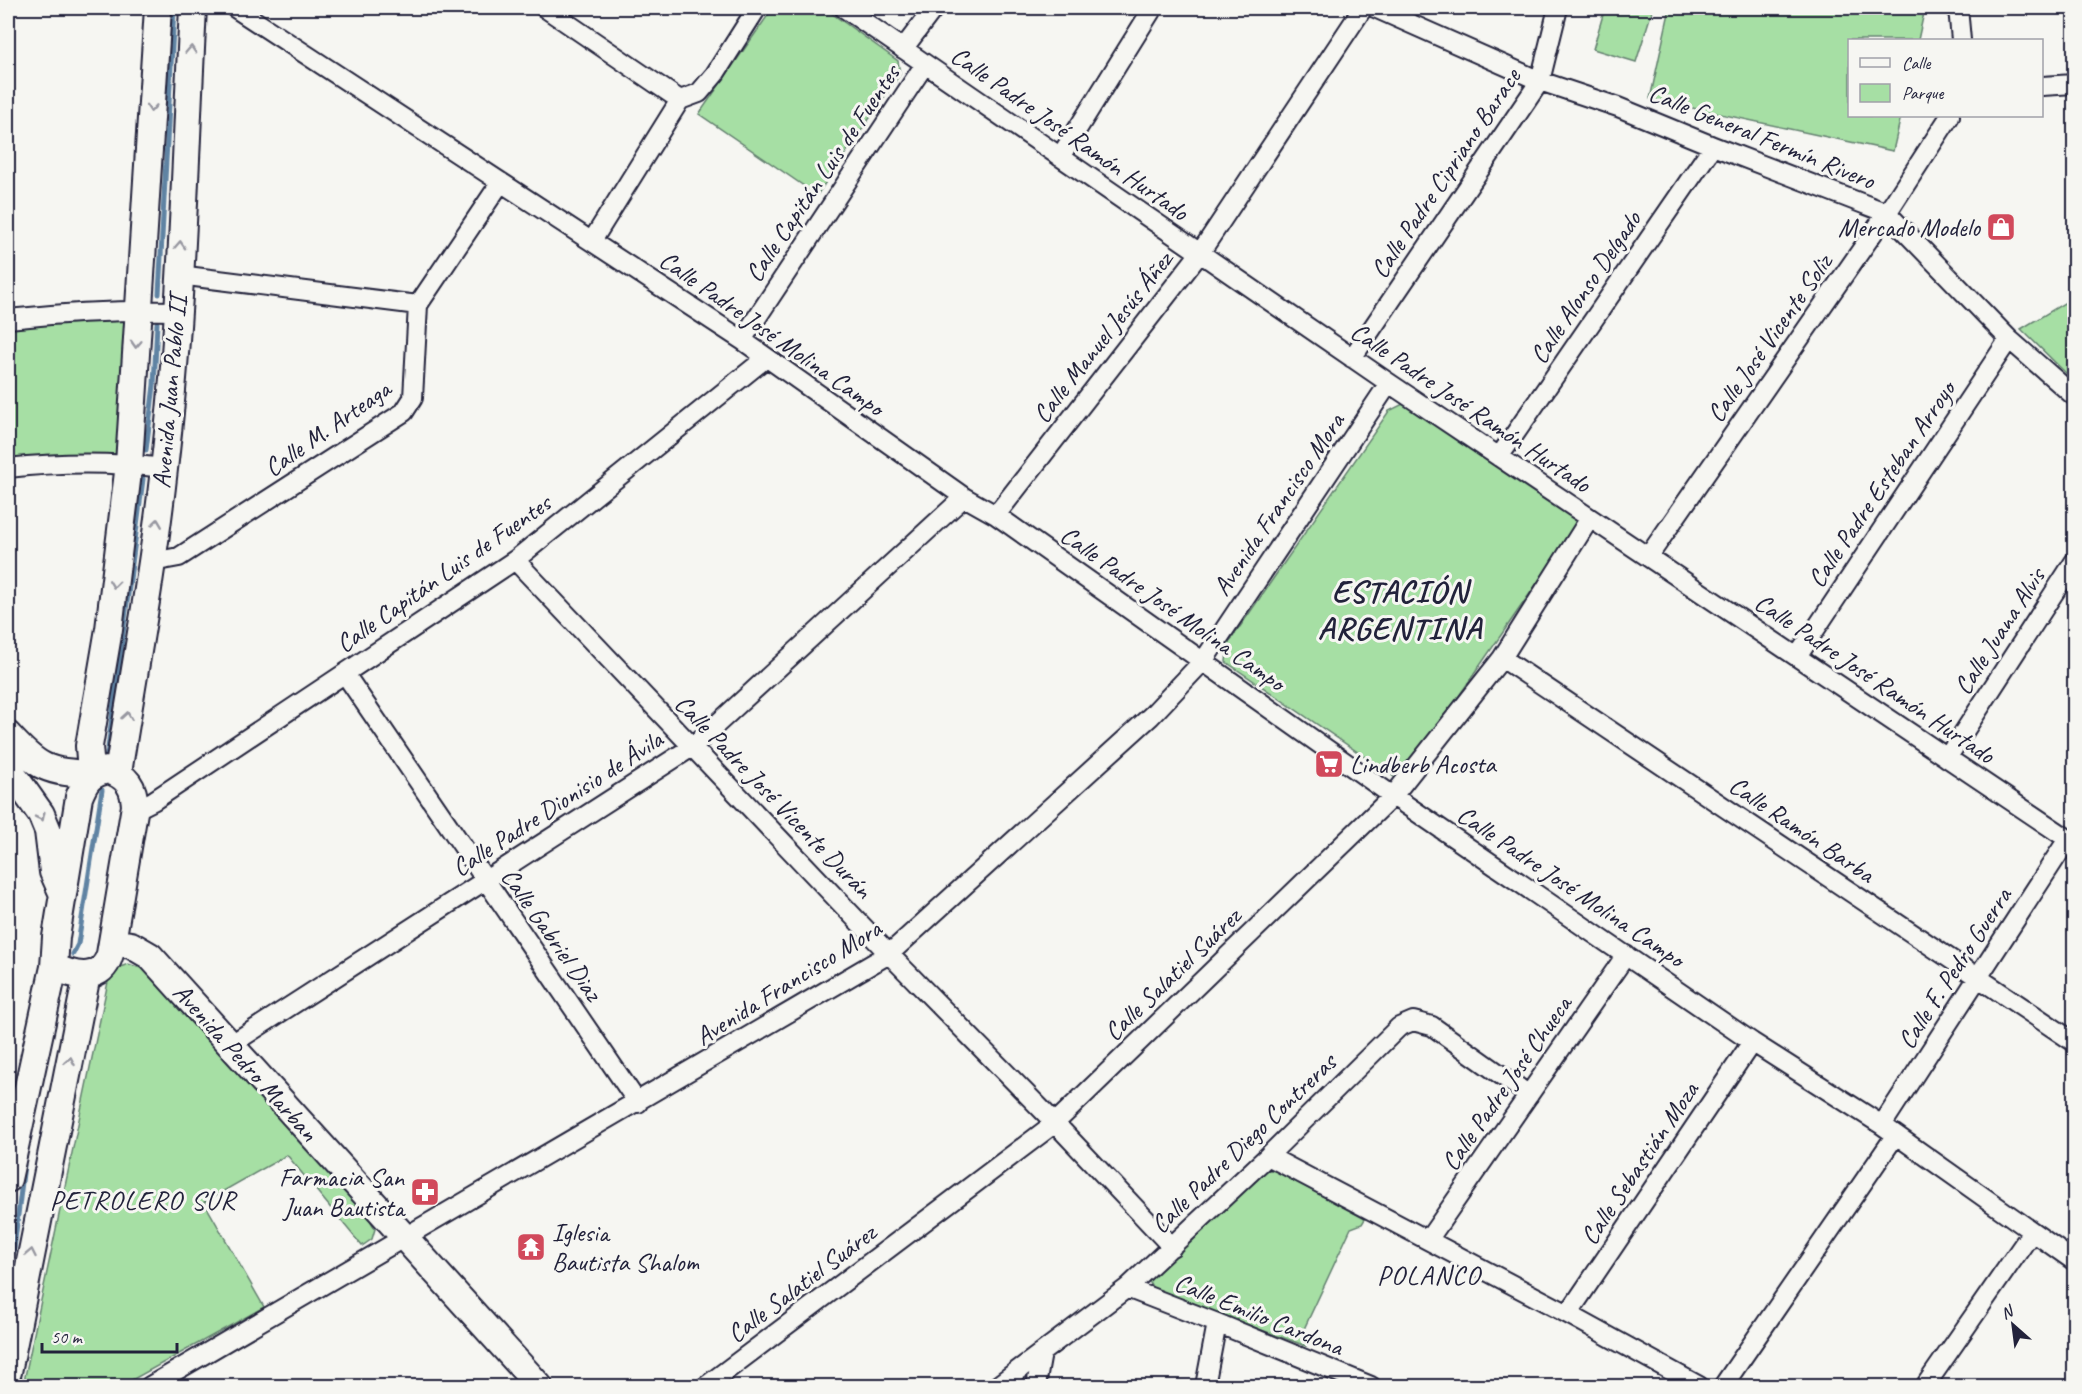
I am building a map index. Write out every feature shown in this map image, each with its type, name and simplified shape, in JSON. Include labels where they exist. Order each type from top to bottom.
[{"type":"street","name":"Avenida Juan Pablo II","points":[[102,774],[90,759],[89,746],[109,629],[129,464],[158,8]]},
{"type":"street","name":"Avenida Juan Pablo II","points":[[102,774],[152,562],[165,468],[178,311],[193,8]]},
{"type":"street","name":"Calle Padre José Molina Campo","points":[[235,8],[742,340],[964,497],[996,515],[1204,660],[1393,796],[1752,1042],[1888,1131],[2074,1261]]},
{"type":"street","points":[[545,8],[680,100]]},
{"type":"street","points":[[592,242],[680,100],[699,93],[715,74],[757,8]]},
{"type":"street","name":"Calle Padre José Ramón Hurtado","points":[[844,8],[1352,358],[2071,841]]},
{"type":"street","points":[[903,49],[934,8]]},
{"type":"street","points":[[1060,157],[1153,8]]},
{"type":"street","name":"Calle Manuel Jesús Áñez","points":[[996,515],[1200,253],[1363,8]]},
{"type":"street","name":"Calle General Fermín Rivero","points":[[1375,8],[1540,81],[1618,106],[1713,146],[1887,213],[2009,339],[2074,396]]},
{"type":"street","name":"Calle Padre Cipriano Barace","points":[[1352,358],[1540,81],[1558,8]]},
{"type":"street","points":[[1958,8],[1961,39]]},
{"type":"street","name":"Calle Capitán Luis de Fuentes","points":[[742,340],[925,64]]},
{"type":"street","points":[[2043,86],[2074,84]]},
{"type":"street","name":"Calle José Vicente Soliz","points":[[1648,557],[1887,213],[1949,117]]},
{"type":"street","name":"Calle Alonso Delgado","points":[[1499,457],[1713,146]]},
{"type":"street","points":[[179,275],[418,305],[501,182]]},
{"type":"street","name":"Calle M. Arteaga","points":[[152,562],[179,557],[404,412],[413,398],[418,305]]},
{"type":"street","points":[[8,319],[138,310],[178,311]]},
{"type":"street","name":"Calle Padre Esteban Arroyo","points":[[1797,657],[2009,339]]},
{"type":"street","name":"Calle Capitán Luis de Fuentes","points":[[135,806],[143,806],[153,801],[515,560],[766,358]]},
{"type":"street","name":"Avenida Francisco Mora","points":[[150,1386],[406,1239],[889,954],[1151,717],[1204,660],[1389,383]]},
{"type":"street","points":[[8,468],[129,464],[165,468]]},
{"type":"street","name":"Calle Padre Dionisio de Ávila","points":[[230,1045],[692,747],[964,497]]},
{"type":"street","name":"Calle Salatiel Suárez","points":[[706,1386],[1055,1123],[1393,796],[1502,658],[1590,518]]},
{"type":"street","name":"Calle Padre José Vicente Durán","points":[[515,560],[889,954],[1055,1123],[1172,1247]]},
{"type":"street","name":"Calle Juana Alvis","points":[[1947,758],[2074,562]]},
{"type":"street","name":"Calle Ramón Barba","points":[[1502,658],[2074,1042]]},
{"type":"street","name":"Calle Gabriel Diaz","points":[[345,674],[638,1103]]},
{"type":"street","points":[[8,735],[27,757],[44,767],[59,772],[102,774],[128,781],[135,796],[108,962],[101,970],[87,975],[65,972],[54,967]]},
{"type":"street","points":[[8,769],[40,814],[48,831],[53,872],[63,894]]},
{"type":"street","points":[[8,1179],[54,967],[56,937],[79,797],[84,785],[102,774]]},
{"type":"street","name":"Calle F. Pedro Guerra","points":[[1723,1386],[1888,1131],[1977,978],[2071,841]]},
{"type":"street","name":"Avenida Pedro Marban","points":[[112,942],[130,945],[150,956],[539,1386]]},
{"type":"street","name":"Calle Padre José Chueca","points":[[1428,1240],[1626,955]]},
{"type":"street","points":[[8,1372],[87,975]]},
{"type":"street","name":"Calle Padre Diego Contreras","points":[[997,1386],[1126,1288],[1172,1247],[1399,1027],[1413,1021],[1432,1026],[1529,1095]]},
{"type":"street","name":"Calle Sebastián Moza","points":[[1568,1314],[1752,1042]]},
{"type":"street","points":[[1268,1156],[1568,1314],[1699,1386]]},
{"type":"street","points":[[1925,1386],[2032,1232]]},
{"type":"street","name":"Calle Emilio Cardona","points":[[1126,1288],[1217,1323],[1367,1386]]},
{"type":"street","points":[[1205,1386],[1217,1323]]},
{"type":"street","points":[[1036,1386],[1042,1353]]},
{"type":"green space","points":[[773,8],[824,8],[898,61],[900,74],[817,195],[699,114]]},
{"type":"green space","points":[[1605,8],[1653,8],[1636,62],[1593,49]]},
{"type":"green space","points":[[1670,8],[1925,8],[1918,39],[1848,39],[1848,117],[1901,117],[1893,151],[1650,99]]},
{"type":"green space","points":[[2074,297],[2074,381],[2021,329]]},
{"type":"green space","points":[[130,317],[120,454],[8,459],[8,328]]},
{"type":"green space","points":[[1407,402],[1580,521],[1400,781],[1226,662],[1228,644],[1389,411]]},
{"type":"green space","points":[[128,964],[147,970],[370,1220],[375,1229],[372,1239],[362,1246],[287,1155],[204,1202],[264,1307],[121,1386],[23,1386],[109,977],[118,968]]},
{"type":"green space","points":[[1277,1171],[1365,1219],[1362,1224],[1351,1228],[1304,1329],[1309,1340],[1306,1346],[1154,1291],[1149,1281],[1150,1275],[1260,1172]]},
{"type":"waterway","points":[[159,294],[174,8]]},
{"type":"waterway","points":[[146,450],[154,385],[157,323]]},
{"type":"waterway","points":[[107,756],[143,479]]},
{"type":"waterway","points":[[73,954],[78,944],[102,790]]},
{"type":"waterway","points":[[8,1267],[14,1248],[24,1165]]},
{"type":"place","name":"Mercado Modelo","points":[[2001,227]]},
{"type":"place","name":"Lindberb Acosta","points":[[1329,764]]},
{"type":"place","name":"Farmacia San Juan Bautista","points":[[425,1192]]},
{"type":"place","name":"Iglesia Bautista Shalom","points":[[531,1247]]},
{"type":"district","name":"ESTACIÓN ARGENTINA","points":[[1400,610]]},
{"type":"district","name":"PETROLERO SUR","points":[[143,1200]]},
{"type":"district","name":"POLANCO","points":[[1429,1275]]}]
